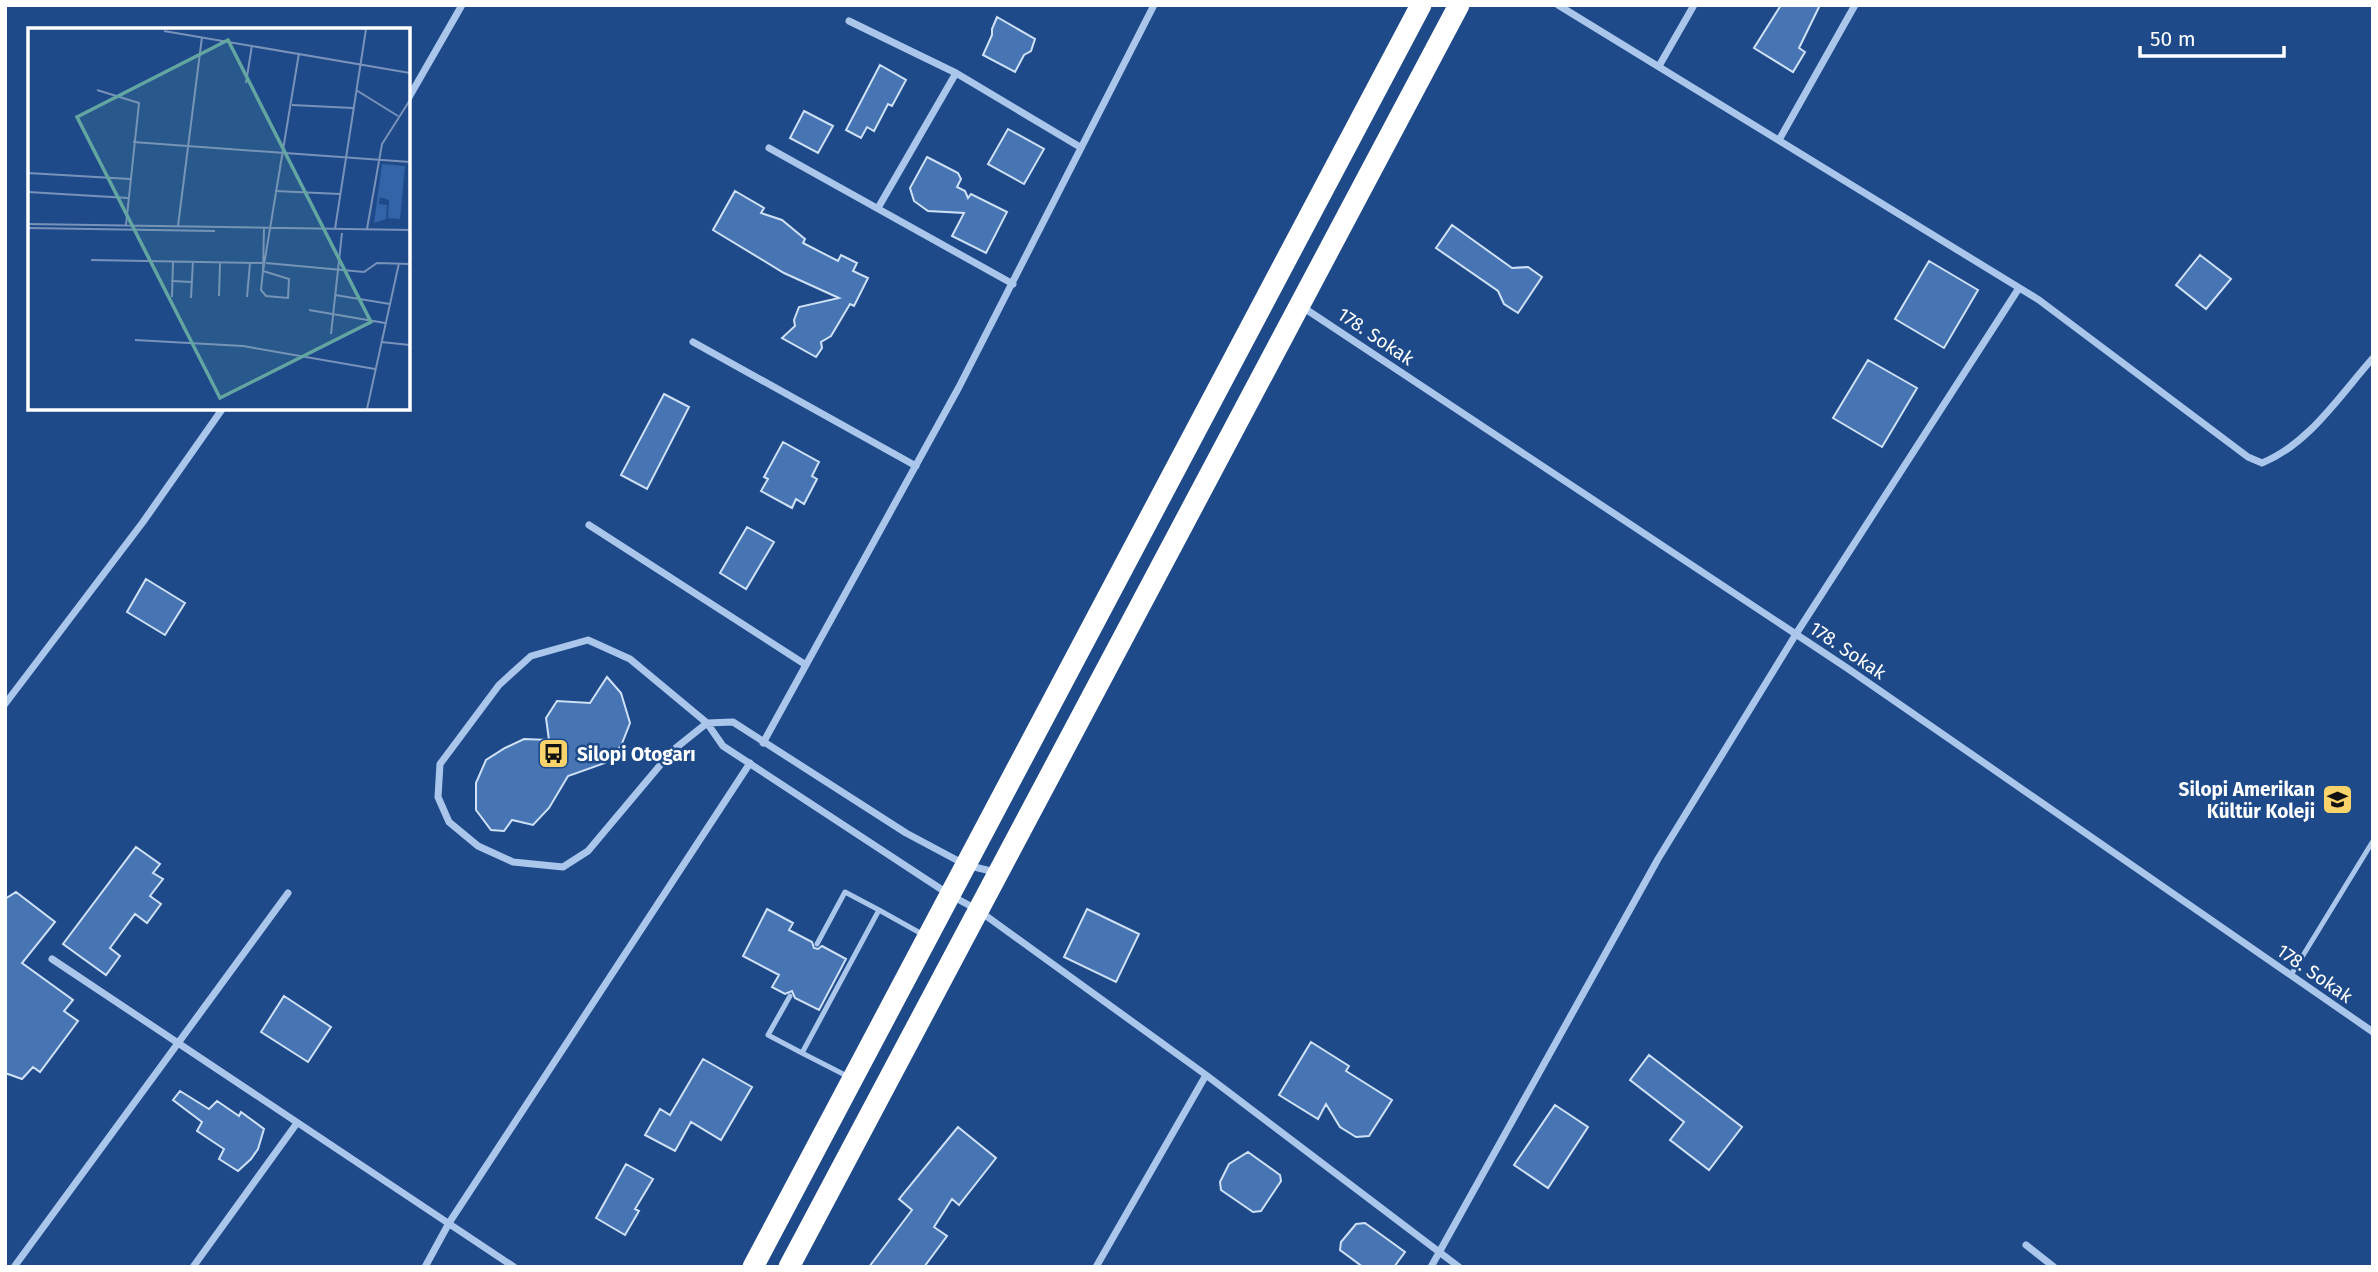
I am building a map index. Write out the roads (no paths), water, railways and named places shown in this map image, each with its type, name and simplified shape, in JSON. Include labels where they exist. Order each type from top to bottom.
[{"type":"highway","points":[[753,1267],[1421,5]]},
{"type":"highway","points":[[789,1267],[1459,5]]},
{"type":"street","points":[[410,96],[462,5]]},
{"type":"street","points":[[763,743],[1013,284],[1154,5]]},
{"type":"street","points":[[1558,5],[2019,288],[2248,457],[2262,463],[2278,457],[2305,436],[2373,358]]},
{"type":"street","points":[[1659,66],[1695,5]]},
{"type":"street","points":[[1779,140],[1855,5]]},
{"type":"street","points":[[849,21],[956,73],[1080,147]]},
{"type":"street","points":[[878,208],[956,73]]},
{"type":"street","points":[[769,148],[1013,284]]},
{"type":"street","points":[[1431,1267],[1658,859],[1796,634],[2019,288]]},
{"type":"street","name":"178. Sokak","points":[[1300,304],[1796,634],[2373,1032]]},
{"type":"street","points":[[692,342],[916,466]]},
{"type":"street","points":[[5,704],[143,522],[222,410]]},
{"type":"street","points":[[590,525],[806,665]]},
{"type":"street","points":[[998,873],[966,865],[906,833],[733,722],[707,723],[672,751],[588,851],[563,867],[513,862],[478,846],[449,822],[438,797],[440,764],[499,685],[531,656],[588,640],[630,659],[707,723],[723,746],[950,895],[978,910],[1206,1075],[1459,1267]]},
{"type":"street","points":[[425,1267],[449,1223],[750,764]]},
{"type":"street","points":[[15,1267],[288,893]]},
{"type":"street","points":[[52,959],[514,1267]]},
{"type":"street","points":[[1096,1267],[1206,1075]]},
{"type":"street","points":[[193,1267],[297,1123]]},
{"type":"street","points":[[2026,1245],[2054,1267]]},
{"type":"lane","points":[[2291,975],[2373,841]]},
{"type":"lane","points":[[817,944],[845,892],[928,937]]},
{"type":"lane","points":[[802,1053],[878,910]]},
{"type":"lane","points":[[790,996],[768,1035],[853,1079]]},
{"type":"place","name":"Silopi Otogarı","points":[[554,754]]},
{"type":"place","name":"Silopi Amerikan Kültür Koleji","points":[[2338,800]]}]
